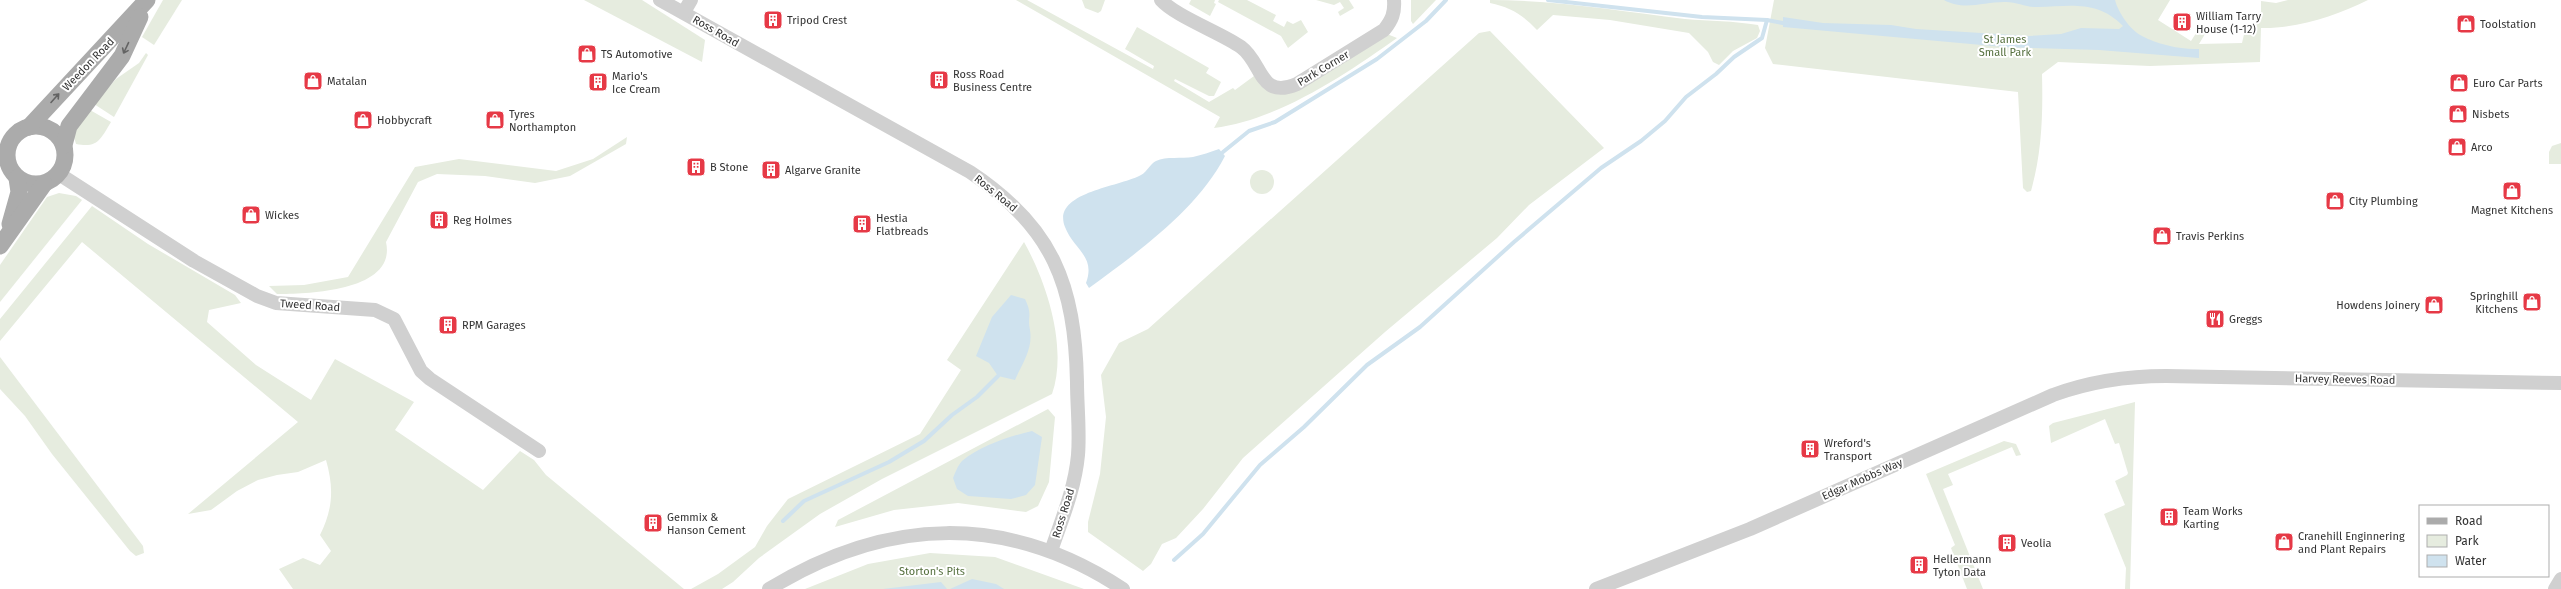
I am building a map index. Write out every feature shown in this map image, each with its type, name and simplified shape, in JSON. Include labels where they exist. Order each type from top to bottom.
[{"type":"main road","name":"Weedon Road","points":[[29,127],[148,0]]},
{"type":"main road","name":"Weedon Road","points":[[64,145],[69,126],[122,56],[148,0]]},
{"type":"main road","points":[[29,127],[46,128],[60,138],[64,145],[65,162],[59,174],[44,184],[2,243],[16,206],[19,192],[17,178],[3,154],[13,137],[29,127]]},
{"type":"main road","points":[[17,178],[35,185],[44,184]]},
{"type":"street","name":"Ross Road","points":[[660,0],[970,172],[1014,206],[1044,242],[1061,277],[1073,317],[1078,422],[1075,474],[1052,551]]},
{"type":"street","points":[[684,12],[691,0]]},
{"type":"street","name":"Park Corner","points":[[1161,0],[1242,47],[1266,83],[1286,89],[1297,84],[1384,30],[1392,20],[1394,0]]},
{"type":"street","name":"Tweed Road","points":[[59,174],[194,261],[257,296],[276,303],[375,310],[394,319],[421,370],[430,379],[539,451]]},
{"type":"street","name":"Harvey Reeves Road","points":[[2129,377],[2561,383]]},
{"type":"street","name":"Edgar Mobbs Way","points":[[1596,589],[1750,529],[2054,395],[2087,384],[2129,377]]},
{"type":"street","points":[[769,589],[793,575],[842,552],[915,535],[974,535],[1024,543],[1052,551],[1084,565],[1123,589]]},
{"type":"street","points":[[2555,589],[2561,579]]},
{"type":"green space","points":[[163,0],[182,0],[154,45],[142,37]]},
{"type":"green space","points":[[584,0],[642,0],[705,40],[702,62]]},
{"type":"green space","points":[[1016,0],[1027,0],[1153,69],[1154,66],[1125,49],[1137,27],[1209,68],[1206,73],[1221,82],[1214,96],[1209,96],[1175,79],[1174,81],[1209,102],[1233,88],[1235,90],[1254,76],[1260,84],[1278,94],[1387,34],[1397,38],[1333,81],[1286,106],[1262,116],[1214,128],[1220,117]]},
{"type":"green space","points":[[1082,0],[1105,0],[1101,11],[1098,13],[1085,8]]},
{"type":"green space","points":[[1191,0],[1215,0],[1214,3],[1216,4],[1210,16],[1189,4]]},
{"type":"green space","points":[[1219,0],[1247,0],[1276,15],[1273,21],[1284,27],[1287,21],[1293,24],[1301,20],[1308,32],[1288,48],[1281,36],[1218,2]]},
{"type":"green space","points":[[1316,0],[1349,0],[1354,8],[1340,16],[1338,12],[1344,8],[1340,2],[1334,5]]},
{"type":"green space","points":[[1411,0],[1436,0],[1413,24],[1411,21]]},
{"type":"green space","points":[[1490,0],[1514,0],[1563,4],[1685,19],[1758,25],[1760,31],[1757,38],[1733,51],[1719,65],[1713,62],[1708,52],[1689,33],[1610,20],[1553,15],[1537,30],[1516,12],[1490,3]]},
{"type":"green space","name":"St James Small Park","points":[[1774,0],[2170,0],[2158,20],[2191,41],[2202,24],[2208,29],[2199,44],[2242,43],[2246,26],[2261,18],[2261,1],[2276,3],[2288,0],[2368,0],[2343,11],[2302,24],[2274,28],[2261,28],[2260,62],[2150,66],[2058,62],[2042,74],[2042,118],[2040,147],[2031,191],[2027,192],[2023,188],[2018,92],[1773,64],[1765,48]]},
{"type":"green space","points":[[1490,31],[1604,148],[1529,205],[1497,238],[1385,332],[1243,458],[1203,509],[1176,538],[1162,544],[1151,564],[1143,571],[1088,532],[1088,522],[1100,474],[1106,417],[1101,375],[1119,343],[1148,329],[1479,33]]},
{"type":"green space","points":[[146,53],[148,55],[114,117],[94,104],[116,79],[139,63]]},
{"type":"green space","points":[[90,110],[111,122],[101,138],[94,144],[76,144],[73,134]]},
{"type":"green space","points":[[627,137],[626,144],[570,176],[535,183],[485,176],[437,174],[418,182],[386,242],[386,258],[378,271],[365,280],[348,286],[309,293],[277,294],[269,286],[304,285],[348,277],[415,167],[459,159],[556,171],[593,159]]},
{"type":"green space","points":[[2561,143],[2561,164],[2549,164],[2549,152],[2552,146]]},
{"type":"green space","points":[[1262,170],[1267,171],[1273,177],[1273,187],[1267,193],[1262,194],[1257,193],[1251,187],[1250,182],[1251,177],[1257,171]]},
{"type":"green space","points":[[59,193],[76,196],[82,200],[0,302],[0,265],[47,197]]},
{"type":"green space","points":[[92,206],[148,244],[235,295],[241,303],[209,310],[207,322],[256,365],[311,400],[335,359],[414,402],[395,430],[483,490],[520,451],[534,460],[546,475],[684,589],[293,589],[279,569],[303,558],[320,565],[331,551],[320,535],[328,516],[331,498],[329,470],[326,460],[298,472],[258,480],[237,491],[211,510],[188,514],[298,422],[82,242],[0,341],[0,319]]},
{"type":"green space","points":[[1024,242],[1040,277],[1053,316],[1058,357],[1052,394],[882,479],[820,514],[759,558],[733,582],[722,589],[691,589],[718,574],[755,547],[767,526],[788,499],[920,434],[961,370],[947,360]]},
{"type":"green space","points":[[0,357],[143,546],[144,553],[136,556],[130,551],[52,454],[25,416],[0,389]]},
{"type":"green space","points":[[2135,402],[2130,589],[2125,589],[2126,568],[2104,514],[2125,505],[2115,481],[2128,473],[2119,443],[2115,444],[2105,419],[2051,443],[2049,426],[2053,423]]},
{"type":"green space","points":[[1048,409],[1055,417],[1049,482],[1038,506],[1026,512],[958,503],[894,510],[835,527],[838,520]]},
{"type":"green space","points":[[2004,441],[2016,444],[2021,455],[2016,456],[2012,447],[1948,474],[1953,485],[1943,489],[1983,589],[1967,589],[1951,548],[1955,545],[1926,474]]},
{"type":"green space","name":"Storton's Pits","points":[[930,553],[995,557],[1084,589],[805,589],[868,564]]},
{"type":"water","points":[[1944,0],[2115,0],[2125,20],[2133,30],[2148,39],[2162,44],[2185,49],[2199,49],[2199,58],[2099,50],[2004,47],[1783,27],[1783,17],[1823,23],[1891,25],[1916,29],[2030,36],[2061,34],[2081,28],[2119,29],[2123,26],[2104,12],[2084,6],[2034,7],[2008,2],[1959,5]]},
{"type":"water","points":[[1219,149],[1225,156],[1199,194],[1183,212],[1146,245],[1089,288],[1086,283],[1088,266],[1086,259],[1073,242],[1065,227],[1063,215],[1068,206],[1077,198],[1090,192],[1141,175],[1154,162],[1160,159],[1193,157]]},
{"type":"water","points":[[1011,295],[1025,299],[1029,312],[1031,337],[1027,355],[1015,380],[998,376],[989,363],[976,356],[992,317]]},
{"type":"water","points":[[1032,431],[1042,437],[1035,485],[1026,495],[1011,499],[968,496],[957,489],[953,478],[962,461],[986,446]]},
{"type":"water","points":[[972,579],[996,584],[1004,589],[950,589]]},
{"type":"water","points":[[941,582],[947,589],[883,589]]},
{"type":"waterway","points":[[1223,152],[1249,131],[1275,122],[1377,59],[1426,21],[1446,0]]},
{"type":"waterway","points":[[1548,0],[1702,17],[1767,20],[1788,24]]},
{"type":"waterway","points":[[1174,560],[1203,534],[1260,465],[1304,427],[1367,365],[1420,327],[1514,242],[1601,168],[1641,141],[1665,121],[1686,97],[1716,74],[1734,57],[1762,38],[1767,20]]},
{"type":"waterway","points":[[783,521],[804,501],[889,462],[924,441],[952,415],[977,397],[998,376]]},
{"type":"place","name":"Tripod Crest","points":[[773,20]]},
{"type":"place","name":"William Tarry House (1-12)","points":[[2182,22]]},
{"type":"place","name":"Toolstation","points":[[2466,24]]},
{"type":"place","name":"TS Automotive","points":[[587,54]]},
{"type":"place","name":"Ross Road Business Centre","points":[[939,80]]},
{"type":"place","name":"Matalan","points":[[313,81]]},
{"type":"place","name":"Mario's Ice Cream","points":[[598,82]]},
{"type":"place","name":"Euro Car Parts","points":[[2459,83]]},
{"type":"place","name":"Nisbets","points":[[2458,114]]},
{"type":"place","name":"Hobbycraft","points":[[363,120]]},
{"type":"place","name":"Tyres Northampton","points":[[495,120]]},
{"type":"place","name":"Arco","points":[[2457,147]]},
{"type":"place","name":"B Stone","points":[[696,167]]},
{"type":"place","name":"Algarve Granite","points":[[771,170]]},
{"type":"place","name":"Magnet Kitchens","points":[[2512,191]]},
{"type":"place","name":"City Plumbing","points":[[2335,201]]},
{"type":"place","name":"Wickes","points":[[251,215]]},
{"type":"place","name":"Reg Holmes","points":[[439,220]]},
{"type":"place","name":"Hestia Flatbreads","points":[[862,224]]},
{"type":"place","name":"Travis Perkins","points":[[2162,236]]},
{"type":"place","name":"Springhill Kitchens","points":[[2532,302]]},
{"type":"place","name":"Howdens Joinery","points":[[2434,305]]},
{"type":"place","name":"Greggs","points":[[2215,319]]},
{"type":"place","name":"RPM Garages","points":[[448,325]]},
{"type":"place","name":"Wreford's Transport","points":[[1810,449]]},
{"type":"place","name":"Team Works Karting","points":[[2169,517]]},
{"type":"place","name":"Gemmix & Hanson Cement","points":[[653,523]]},
{"type":"place","name":"Cranehill Enginnering and Plant Repairs","points":[[2284,542]]},
{"type":"place","name":"Veolia","points":[[2007,543]]},
{"type":"place","name":"Hellermann Tyton Data","points":[[1919,565]]}]
